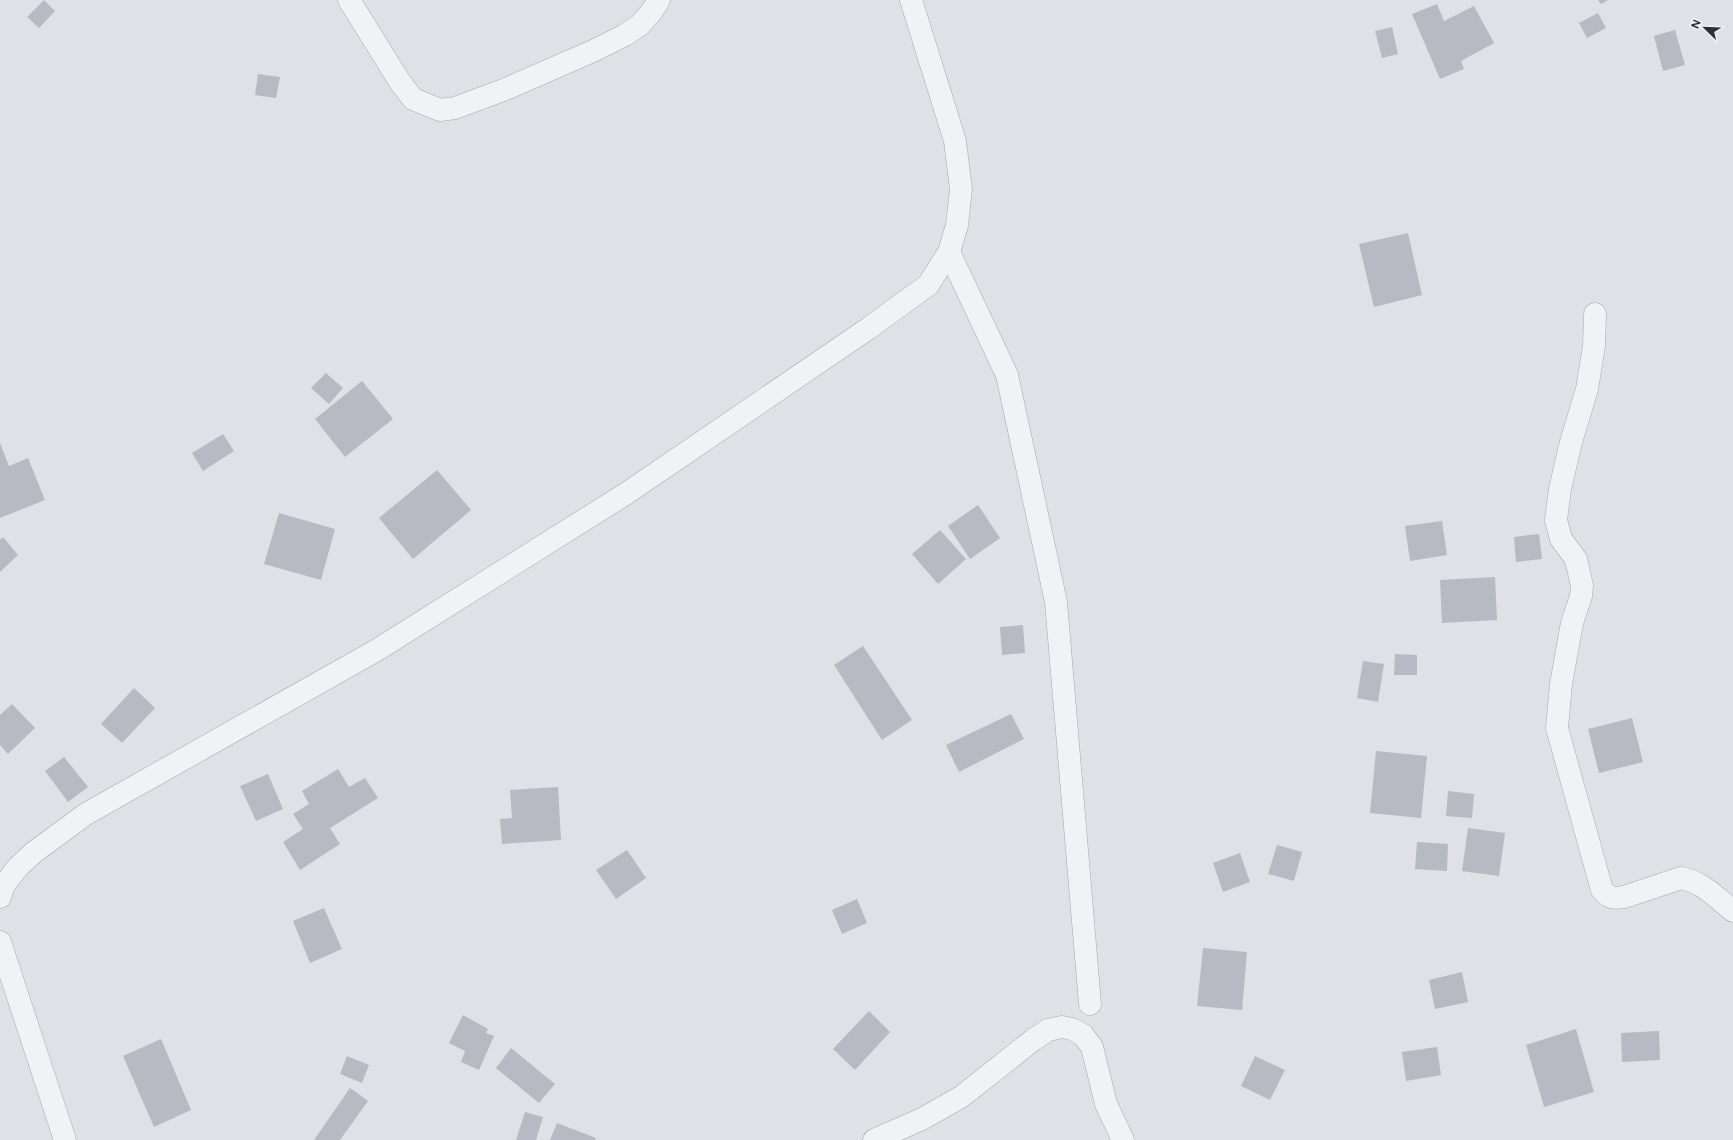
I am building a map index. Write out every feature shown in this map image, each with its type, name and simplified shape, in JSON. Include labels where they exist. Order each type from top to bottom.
[{"type":"street","points":[[349,0],[400,82],[413,99],[440,110],[455,108],[506,89],[593,52],[625,36],[640,25],[659,0]]},
{"type":"street","points":[[0,897],[4,885],[18,867],[32,854],[86,814],[377,650],[627,493],[869,328],[928,285],[949,252],[957,225],[961,189],[954,141],[911,0]]},
{"type":"street","points":[[949,252],[1007,376],[1056,602],[1090,1004]]},
{"type":"street","points":[[1596,314],[1594,346],[1587,390],[1571,442],[1560,489],[1556,520],[1561,539],[1576,559],[1582,586],[1581,596],[1572,623],[1562,684],[1557,728],[1602,890],[1608,896],[1614,898],[1624,897],[1681,878],[1689,879],[1703,887],[1733,910]]},
{"type":"street","points":[[0,942],[65,1140]]},
{"type":"street","points":[[874,1140],[961,1098],[1032,1040],[1048,1030],[1062,1027],[1072,1029],[1083,1035],[1092,1047],[1106,1104],[1123,1140]]},
{"type":"building","points":[[44,0],[55,11],[39,28],[27,17]]},
{"type":"building","points":[[1598,0],[1608,0],[1601,4]]},
{"type":"building","points":[[1437,4],[1444,21],[1474,6],[1494,43],[1461,61],[1464,69],[1440,79],[1412,14]]},
{"type":"building","points":[[1598,13],[1606,28],[1587,38],[1579,23]]},
{"type":"building","points":[[1392,27],[1398,54],[1382,58],[1375,31]]},
{"type":"building","points":[[1675,30],[1685,65],[1663,71],[1654,36]]},
{"type":"building","points":[[258,74],[280,77],[276,98],[255,95]]},
{"type":"building","points":[[1408,233],[1422,295],[1374,307],[1359,244]]},
{"type":"building","points":[[326,373],[343,388],[329,404],[311,388]]},
{"type":"building","points":[[362,381],[393,419],[345,457],[315,419]]},
{"type":"building","points":[[223,434],[234,451],[203,471],[192,453]]},
{"type":"building","points":[[0,443],[9,466],[28,458],[45,500],[0,518]]},
{"type":"building","points":[[437,470],[471,510],[413,559],[379,518]]},
{"type":"building","points":[[978,505],[1000,538],[970,559],[948,526]]},
{"type":"building","points":[[279,513],[335,529],[321,580],[264,564]]},
{"type":"building","points":[[1442,521],[1447,555],[1410,561],[1405,526]]},
{"type":"building","points":[[940,530],[966,559],[938,584],[912,554]]},
{"type":"building","points":[[1539,534],[1542,559],[1516,562],[1514,537]]},
{"type":"building","points":[[3,537],[18,555],[0,572],[0,540]]},
{"type":"building","points":[[1495,577],[1497,620],[1442,623],[1440,580]]},
{"type":"building","points":[[1023,625],[1025,653],[1002,655],[1000,627]]},
{"type":"building","points":[[863,646],[912,720],[882,740],[834,665]]},
{"type":"building","points":[[1395,654],[1417,655],[1417,675],[1394,675]]},
{"type":"building","points":[[1363,661],[1384,664],[1378,702],[1357,698]]},
{"type":"building","points":[[134,688],[155,708],[122,743],[101,724]]},
{"type":"building","points":[[12,704],[35,728],[8,754],[0,745],[0,715]]},
{"type":"building","points":[[1011,714],[1024,739],[959,772],[946,745]]},
{"type":"building","points":[[1632,718],[1643,762],[1599,773],[1588,729]]},
{"type":"building","points":[[1376,751],[1427,756],[1421,818],[1370,813]]},
{"type":"building","points":[[64,757],[88,787],[68,802],[45,771]]},
{"type":"building","points":[[338,769],[349,787],[365,778],[378,798],[330,828],[340,844],[300,870],[283,842],[303,829],[293,814],[309,804],[302,791]]},
{"type":"building","points":[[268,774],[283,809],[256,821],[240,786]]},
{"type":"building","points":[[558,787],[561,840],[502,844],[500,819],[512,818],[510,790]]},
{"type":"building","points":[[1448,791],[1474,794],[1472,818],[1446,816]]},
{"type":"building","points":[[1468,828],[1505,833],[1499,876],[1462,871]]},
{"type":"building","points":[[1417,842],[1448,844],[1447,871],[1415,869]]},
{"type":"building","points":[[1277,845],[1302,852],[1294,881],[1268,874]]},
{"type":"building","points":[[627,850],[646,878],[616,899],[596,870]]},
{"type":"building","points":[[1240,853],[1250,882],[1223,892],[1213,863]]},
{"type":"building","points":[[857,899],[867,923],[842,934],[832,910]]},
{"type":"building","points":[[324,908],[342,949],[310,963],[293,921]]},
{"type":"building","points":[[1203,948],[1247,952],[1242,1010],[1197,1006]]},
{"type":"building","points":[[1462,972],[1468,1002],[1435,1009],[1429,980]]},
{"type":"building","points":[[869,1011],[890,1032],[855,1070],[833,1049]]},
{"type":"building","points":[[463,1015],[488,1029],[486,1033],[494,1036],[479,1070],[461,1062],[465,1051],[449,1043]]},
{"type":"building","points":[[1576,1029],[1594,1092],[1544,1107],[1526,1045]]},
{"type":"building","points":[[1659,1031],[1660,1060],[1622,1062],[1621,1033]]},
{"type":"building","points":[[161,1039],[191,1110],[154,1127],[123,1056]]},
{"type":"building","points":[[1437,1047],[1441,1075],[1406,1081],[1402,1052]]},
{"type":"building","points":[[511,1048],[555,1084],[539,1103],[496,1068]]},
{"type":"building","points":[[347,1056],[369,1065],[362,1083],[340,1074]]},
{"type":"building","points":[[1255,1056],[1285,1070],[1270,1100],[1241,1086]]},
{"type":"building","points":[[350,1088],[368,1101],[340,1140],[314,1140]]},
{"type":"building","points":[[525,1112],[543,1117],[536,1140],[516,1140]]},
{"type":"building","points":[[557,1123],[596,1138],[595,1140],[550,1140]]}]
